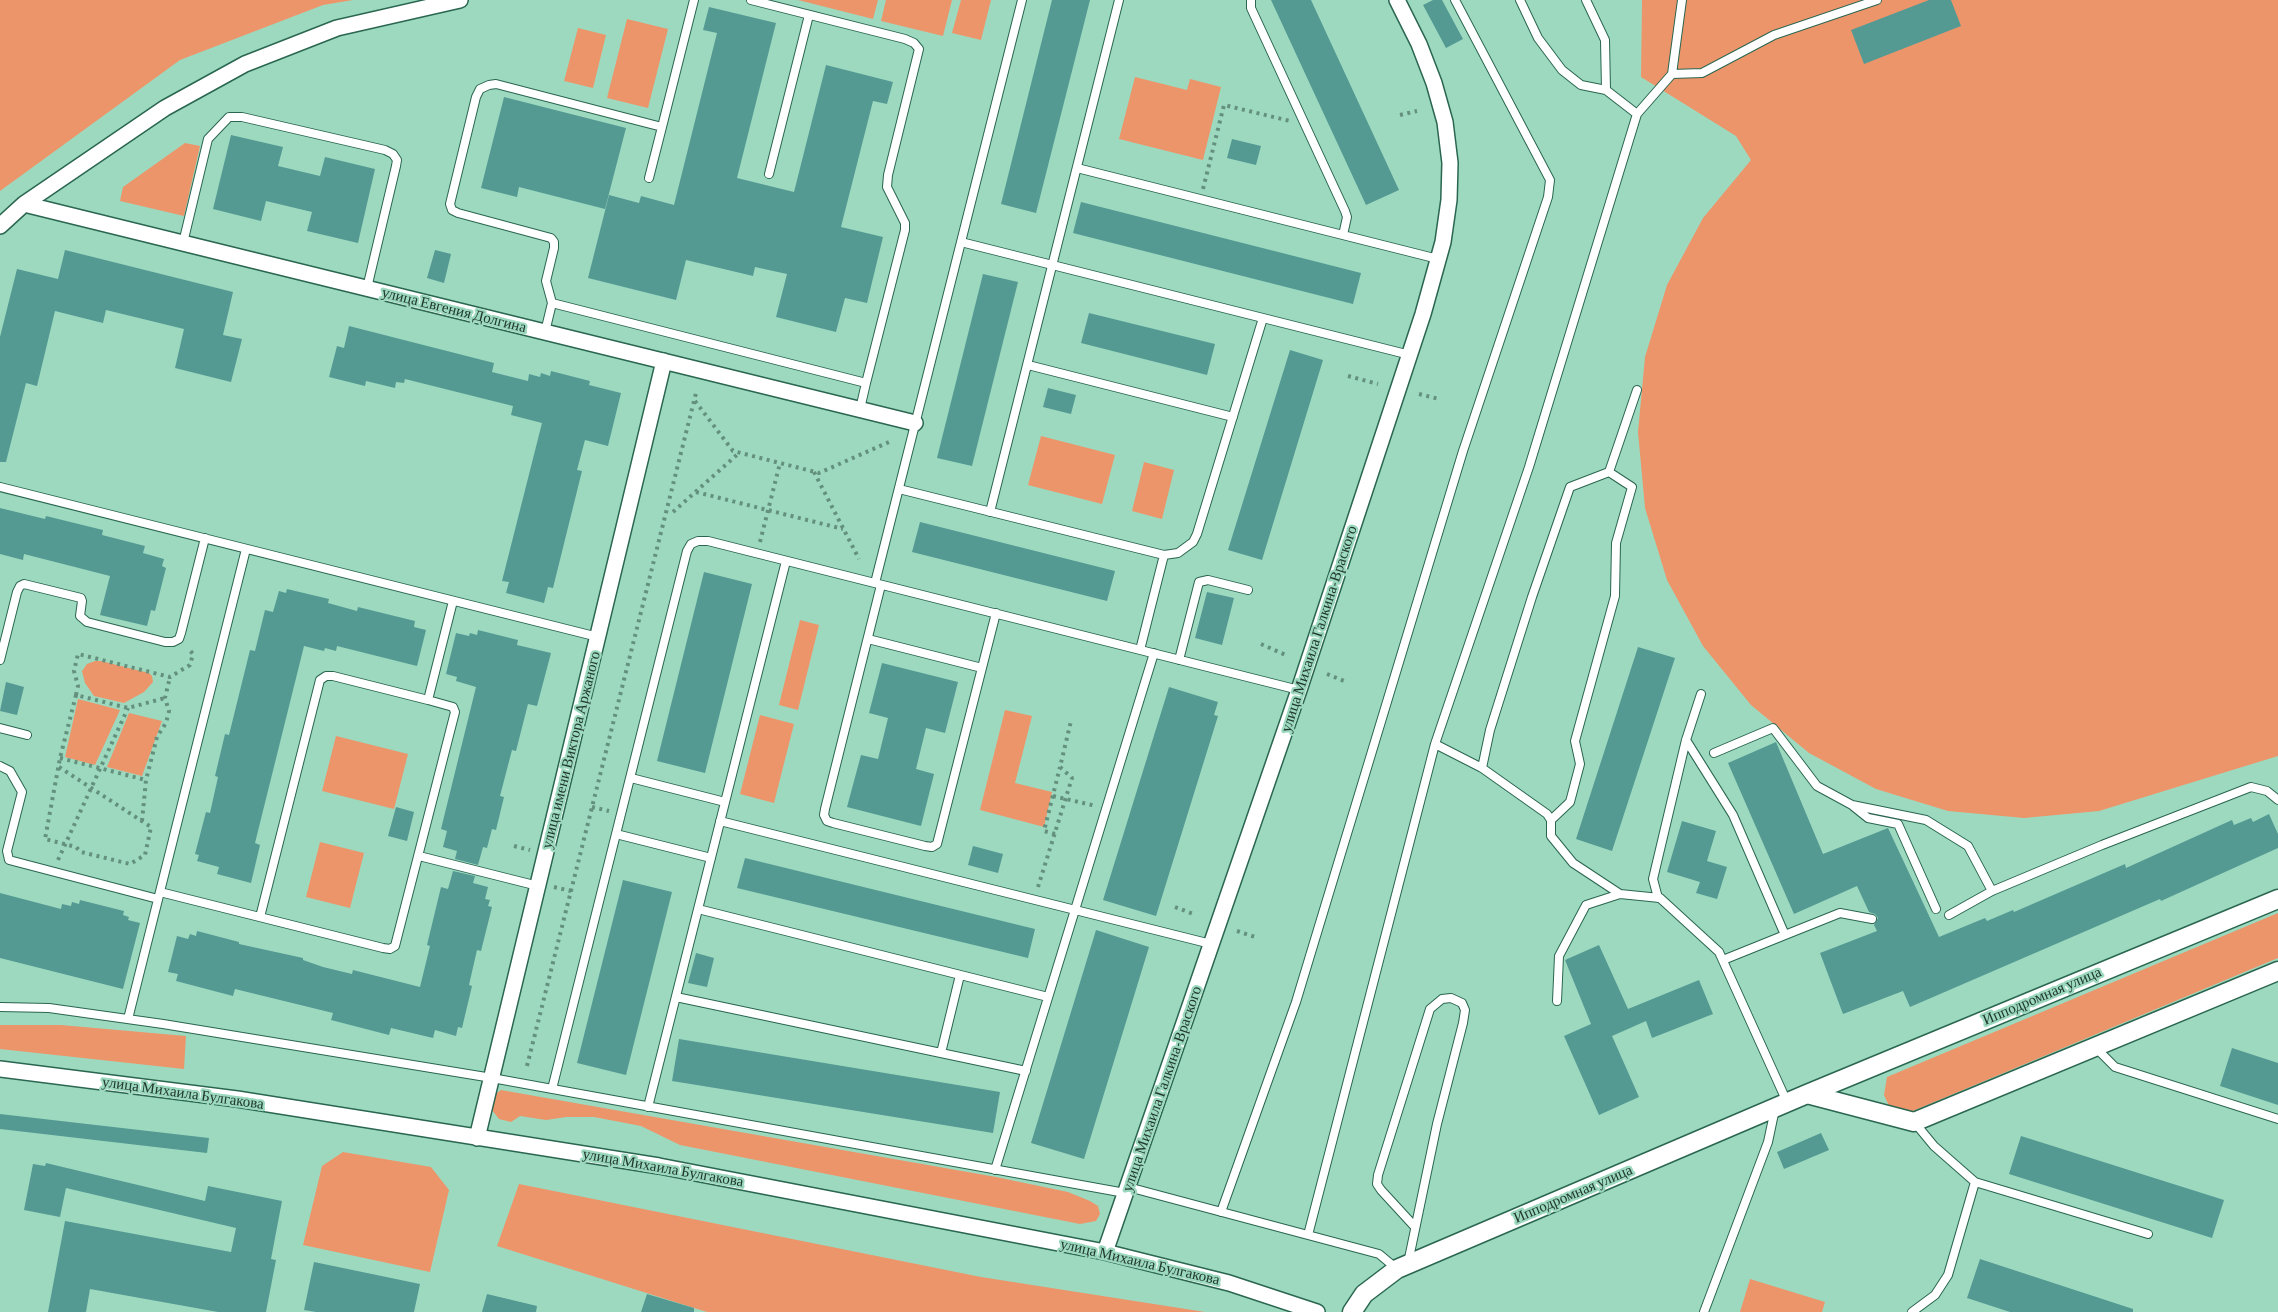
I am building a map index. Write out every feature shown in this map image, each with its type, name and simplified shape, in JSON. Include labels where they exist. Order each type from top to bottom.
[{"type":"street","points":[[0,226],[24,204],[165,108],[245,64],[338,28],[460,0]]},
{"type":"street","name":"улица Михаила Галкина-Враского","points":[[1105,1252],[1299,690],[1410,354],[1438,259],[1449,200],[1450,163],[1445,122],[1434,83],[1419,44],[1397,0]]},
{"type":"street","name":"улица Евгения Долгина","points":[[24,204],[915,423]]},
{"type":"street","name":"улица имени Виктора Аржаного","points":[[477,1138],[544,886],[598,637],[664,361]]},
{"type":"street","name":"Ипподромная улица","points":[[1352,1312],[1364,1294],[1402,1266],[1807,1094],[2278,899]]},
{"type":"street","points":[[1807,1094],[1914,1122],[2278,971]]},
{"type":"street","name":"улица Михаила Булгакова","points":[[0,1069],[237,1099],[659,1166],[1105,1252],[1229,1283],[1317,1312]]},
{"type":"lane","points":[[649,178],[694,0]]},
{"type":"lane","points":[[751,0],[905,39],[914,43],[919,49],[887,187],[905,223],[905,230],[860,410]]},
{"type":"lane","points":[[996,613],[937,844],[932,847],[925,846],[827,821],[824,815],[868,639],[898,489],[1022,0]]},
{"type":"lane","points":[[990,512],[1119,0]]},
{"type":"lane","points":[[1251,0],[1251,8],[1345,211],[1347,217],[1343,235]]},
{"type":"lane","points":[[1221,1212],[1296,1002],[1464,450],[1548,197],[1550,180],[1455,0]]},
{"type":"lane","points":[[1520,0],[1538,38],[1562,70],[1581,85],[1606,90],[1637,114]]},
{"type":"lane","points":[[1586,0],[1605,40],[1606,90]]},
{"type":"lane","points":[[1308,1235],[1436,744],[1529,467],[1637,114],[1672,74],[1682,0]]},
{"type":"lane","points":[[1672,74],[1702,73],[1774,35],[1877,0]]},
{"type":"lane","points":[[769,174],[809,15]]},
{"type":"lane","points":[[545,332],[552,303],[546,281],[554,242],[551,238],[458,213],[452,210],[450,204],[476,97],[480,89],[496,84],[662,127]]},
{"type":"lane","points":[[183,243],[208,140],[229,117],[242,117],[385,150],[393,154],[396,166],[367,288]]},
{"type":"lane","points":[[1077,168],[1438,259]]},
{"type":"lane","points":[[961,242],[1410,354]]},
{"type":"lane","points":[[552,303],[866,382]]},
{"type":"lane","points":[[898,489],[1164,555],[1178,553],[1193,543],[1263,318]]},
{"type":"lane","points":[[1028,365],[1233,417]]},
{"type":"lane","points":[[1482,768],[1497,708],[1570,488],[1609,472],[1636,390]]},
{"type":"lane","points":[[1551,820],[1570,802],[1580,764],[1575,741],[1615,596],[1616,543],[1632,487],[1609,472]]},
{"type":"lane","points":[[0,487],[598,637]]},
{"type":"lane","points":[[0,660],[17,592],[24,584],[81,598],[80,616],[87,622],[165,642],[179,639],[205,538]]},
{"type":"lane","points":[[552,1089],[687,552],[692,544],[698,541],[708,541],[1299,690]]},
{"type":"lane","points":[[128,1019],[246,549]]},
{"type":"lane","points":[[1140,650],[1164,555]]},
{"type":"lane","points":[[648,1107],[786,561]]},
{"type":"lane","points":[[1179,660],[1199,582],[1208,580],[1248,590]]},
{"type":"lane","points":[[428,700],[453,601]]},
{"type":"lane","points":[[868,639],[982,668]]},
{"type":"lane","points":[[995,1170],[1154,653]]},
{"type":"lane","points":[[0,766],[10,771],[22,792],[7,851],[9,860],[390,949],[397,941],[455,712],[453,707],[333,676],[326,676],[320,680],[260,917]]},
{"type":"lane","points":[[1701,694],[1686,740],[1653,879],[1658,898],[1719,952],[1781,1105],[1704,1312]]},
{"type":"lane","points":[[0,728],[27,735]]},
{"type":"lane","points":[[1714,753],[1773,728],[1817,786],[1852,805],[1868,818],[1898,824],[1925,896],[1936,909]]},
{"type":"lane","points":[[1686,740],[1733,814],[1785,934]]},
{"type":"lane","points":[[1436,744],[1482,768],[1547,814],[1551,820],[1551,836],[1574,863],[1620,894]]},
{"type":"lane","points":[[631,778],[725,802]]},
{"type":"lane","points":[[1949,915],[1992,891],[2251,787],[2267,790],[2278,800]]},
{"type":"lane","points":[[1852,805],[1926,820],[1968,846],[1992,891]]},
{"type":"lane","points":[[720,820],[1211,944]]},
{"type":"lane","points":[[616,834],[711,858]]},
{"type":"lane","points":[[419,856],[544,886]]},
{"type":"lane","points":[[1557,1001],[1559,956],[1586,906],[1620,894],[1658,898]]},
{"type":"lane","points":[[698,909],[1048,997]]},
{"type":"lane","points":[[1723,960],[1840,913],[1872,919]]},
{"type":"lane","points":[[940,1053],[960,975]]},
{"type":"lane","points":[[676,997],[1026,1071]]},
{"type":"lane","points":[[0,1007],[49,1008],[128,1019],[492,1078],[995,1170],[1126,1190],[1221,1212],[1379,1254],[1402,1266],[1415,1227],[1437,1124],[1464,1023],[1465,1010],[1462,1003],[1451,998],[1442,999],[1430,1009],[1378,1174],[1377,1184],[1381,1190],[1415,1227]]},
{"type":"lane","points":[[2096,1047],[2115,1067],[2278,1119]]},
{"type":"lane","points":[[1914,1122],[1934,1146],[1975,1182],[2148,1234]]},
{"type":"lane","points":[[1912,1312],[1935,1295],[1947,1275],[1975,1182]]},
{"type":"path","points":[[1200,199],[1224,105],[1305,125]]},
{"type":"path","points":[[1400,115],[1417,111]]},
{"type":"path","points":[[1348,376],[1378,384]]},
{"type":"path","points":[[527,1066],[696,393]]},
{"type":"path","points":[[1419,394],[1439,399]]},
{"type":"path","points":[[694,400],[733,451],[819,473],[889,442]]},
{"type":"path","points":[[673,512],[740,453]]},
{"type":"path","points":[[760,543],[780,463]]},
{"type":"path","points":[[814,471],[859,559]]},
{"type":"path","points":[[696,492],[843,528]]},
{"type":"path","points":[[1261,644],[1288,656]]},
{"type":"path","points":[[59,767],[152,827],[144,855],[130,864],[81,852],[76,847],[45,839],[60,758],[78,686],[74,671],[78,654],[170,677],[190,665],[191,660]]},
{"type":"path","points":[[1327,674],[1344,681]]},
{"type":"path","points":[[142,821],[146,780],[157,737],[166,723],[169,711],[165,698],[170,677]]},
{"type":"path","points":[[76,695],[128,708],[165,698]]},
{"type":"path","points":[[58,860],[128,708]]},
{"type":"path","points":[[1055,834],[1044,831],[1071,721]]},
{"type":"path","points":[[60,758],[146,780]]},
{"type":"path","points":[[1035,900],[1072,778],[1060,767]]},
{"type":"path","points":[[1053,796],[1106,809]]},
{"type":"path","points":[[514,846],[534,851]]},
{"type":"path","points":[[544,886],[571,891]]},
{"type":"path","points":[[1175,907],[1196,915]]},
{"type":"path","points":[[1237,931],[1255,938]]},
{"type":"shaded area","points":[[0,0],[353,0],[323,5],[180,60],[0,191]]},
{"type":"shaded area","points":[[798,0],[878,0],[873,19]]},
{"type":"shaded area","points":[[886,0],[952,0],[943,36],[881,21]]},
{"type":"shaded area","points":[[961,0],[991,0],[981,40],[952,33]]},
{"type":"shaded area","points":[[1642,0],[2278,0],[2278,756],[2099,811],[2024,818],[1948,811],[1876,789],[1809,753],[1751,705],[1703,646],[1667,580],[1645,508],[1638,432],[1645,357],[1667,285],[1703,218],[1751,160],[1736,136],[1641,77]]},
{"type":"shaded area","points":[[627,19],[668,29],[648,108],[607,98]]},
{"type":"shaded area","points":[[578,28],[606,35],[593,88],[564,81]]},
{"type":"shaded area","points":[[1135,77],[1187,90],[1190,79],[1221,87],[1203,160],[1119,139]]},
{"type":"shaded area","points":[[185,143],[200,146],[184,216],[120,201],[123,187]]},
{"type":"shaded area","points":[[1041,436],[1115,455],[1102,504],[1028,485]]},
{"type":"shaded area","points":[[1144,462],[1174,470],[1162,519],[1132,511]]},
{"type":"shaded area","points":[[800,620],[819,625],[798,710],[779,705]]},
{"type":"shaded area","points":[[95,661],[149,673],[153,682],[144,692],[124,703],[94,696],[85,683],[82,671],[87,664]]},
{"type":"shaded area","points":[[78,699],[120,710],[95,765],[65,757]]},
{"type":"shaded area","points":[[1005,710],[1032,716],[1015,783],[1052,792],[1044,827],[980,810]]},
{"type":"shaded area","points":[[129,713],[162,721],[142,776],[107,767]]},
{"type":"shaded area","points":[[760,715],[794,724],[774,803],[740,794]]},
{"type":"shaded area","points":[[336,736],[408,754],[394,809],[322,791]]},
{"type":"shaded area","points":[[320,842],[364,853],[350,908],[306,897]]},
{"type":"shaded area","points":[[2278,913],[2278,958],[1908,1113],[1889,1106],[1884,1095],[1887,1077]]},
{"type":"shaded area","points":[[0,1025],[61,1025],[186,1036],[184,1069],[0,1049]]},
{"type":"shaded area","points":[[501,1090],[996,1177],[1068,1192],[1098,1206],[1100,1214],[1096,1221],[1080,1224],[680,1145],[641,1126],[594,1117],[546,1120],[520,1116],[511,1122],[499,1119],[492,1110],[494,1095]]},
{"type":"shaded area","points":[[343,1152],[431,1167],[449,1190],[430,1272],[303,1245],[322,1166]]},
{"type":"shaded area","points":[[519,1184],[981,1277],[1205,1312],[707,1312],[497,1246]]},
{"type":"shaded area","points":[[1750,1279],[1825,1302],[1822,1312],[1740,1312]]},
{"type":"building","points":[[1052,0],[1090,0],[1036,213],[1001,204]]},
{"type":"building","points":[[1271,0],[1311,0],[1399,190],[1366,205]]},
{"type":"building","points":[[1433,0],[1442,0],[1463,39],[1446,48],[1423,5]]},
{"type":"building","points":[[1929,0],[1951,0],[1961,26],[1864,64],[1851,30]]},
{"type":"building","points":[[709,7],[776,23],[737,178],[794,192],[826,65],[893,82],[887,104],[873,101],[841,227],[883,237],[867,303],[845,298],[836,332],[776,317],[787,274],[755,267],[753,276],[686,260],[676,300],[588,278],[609,195],[639,203],[641,196],[674,205],[717,33],[703,30]]},
{"type":"building","points":[[504,97],[626,128],[605,209],[519,187],[517,197],[481,188]]},
{"type":"building","points":[[231,135],[283,147],[278,166],[320,176],[325,157],[375,169],[358,243],[307,231],[312,212],[266,201],[261,221],[213,209]]},
{"type":"building","points":[[1232,139],[1261,146],[1256,165],[1227,158]]},
{"type":"building","points":[[1081,202],[1361,273],[1353,304],[1073,233]]},
{"type":"building","points":[[65,250],[233,292],[223,335],[242,339],[231,382],[175,368],[184,329],[106,310],[103,323],[55,311],[37,386],[26,383],[6,462],[0,462],[0,337],[17,269],[58,279]]},
{"type":"building","points":[[435,250],[451,254],[444,283],[427,278]]},
{"type":"building","points":[[983,274],[1018,282],[972,466],[937,458]]},
{"type":"building","points":[[1089,313],[1215,344],[1207,375],[1081,343]]},
{"type":"building","points":[[349,326],[494,363],[492,372],[528,381],[529,374],[540,377],[541,373],[550,376],[551,371],[590,381],[589,385],[621,393],[608,446],[585,440],[577,470],[582,471],[553,588],[548,587],[544,603],[506,593],[509,582],[502,581],[542,423],[511,415],[513,406],[405,379],[404,383],[396,382],[395,388],[366,381],[365,386],[329,377],[337,346],[344,348]]},
{"type":"building","points":[[1290,350],[1323,360],[1262,560],[1228,550]]},
{"type":"building","points":[[1048,388],[1076,395],[1071,414],[1043,407]]},
{"type":"building","points":[[0,508],[103,530],[102,535],[145,546],[143,553],[164,559],[162,566],[166,568],[155,611],[151,610],[147,626],[100,615],[110,576],[24,554],[23,560],[0,554]]},
{"type":"building","points":[[920,522],[1115,571],[1107,601],[912,552]]},
{"type":"building","points":[[704,572],[752,584],[705,773],[657,761]]},
{"type":"building","points":[[287,589],[329,599],[328,603],[357,611],[358,607],[415,621],[414,627],[426,630],[417,666],[337,646],[336,651],[325,648],[324,651],[304,646],[255,843],[260,845],[251,883],[217,874],[219,867],[197,861],[199,855],[195,854],[206,812],[210,813],[218,777],[215,776],[225,734],[229,735],[250,650],[255,651],[265,610],[273,612],[279,591],[286,593]]},
{"type":"building","points":[[1207,592],[1234,598],[1222,645],[1195,638]]},
{"type":"building","points":[[478,630],[518,640],[517,645],[551,653],[537,706],[528,704],[516,751],[512,750],[500,796],[504,797],[496,830],[492,829],[487,848],[483,847],[478,865],[455,859],[457,851],[443,847],[447,831],[441,829],[476,687],[456,681],[457,677],[446,674],[456,633],[477,635]]},
{"type":"building","points":[[1638,647],[1675,658],[1612,851],[1576,839]]},
{"type":"building","points":[[882,663],[958,682],[945,733],[926,728],[916,769],[934,774],[921,826],[847,807],[861,755],[878,759],[888,718],[869,713]]},
{"type":"building","points":[[6,682],[24,687],[17,715],[0,711]]},
{"type":"building","points":[[1169,687],[1218,702],[1214,715],[1218,716],[1156,916],[1103,900]]},
{"type":"building","points":[[1776,742],[1823,854],[1888,828],[1939,937],[1985,918],[1987,921],[2013,910],[2014,912],[2125,864],[2126,868],[2232,820],[2234,825],[2251,818],[2253,822],[2269,814],[2278,834],[2278,848],[2161,901],[2160,899],[1910,1007],[1903,991],[1843,1014],[1820,953],[1877,931],[1874,925],[1878,918],[1869,912],[1857,886],[1794,914],[1728,763]]},
{"type":"building","points":[[396,807],[414,812],[407,841],[388,836]]},
{"type":"building","points":[[1682,821],[1716,831],[1707,861],[1727,867],[1717,899],[1696,893],[1700,882],[1667,872]]},
{"type":"building","points":[[973,846],[1003,854],[998,873],[968,865]]},
{"type":"building","points":[[745,858],[1035,929],[1028,958],[737,888]]},
{"type":"building","points":[[453,871],[475,876],[473,883],[488,887],[485,899],[490,900],[488,906],[492,907],[481,951],[477,950],[469,985],[472,986],[462,1028],[458,1027],[456,1036],[435,1030],[433,1038],[391,1028],[389,1035],[331,1020],[333,1013],[235,989],[233,996],[176,981],[178,974],[168,972],[177,936],[188,939],[190,934],[196,936],[197,931],[239,942],[239,944],[303,958],[303,960],[323,967],[352,974],[353,970],[420,987],[441,887],[448,889]]},
{"type":"building","points":[[623,880],[672,892],[626,1075],[577,1063]]},
{"type":"building","points":[[0,893],[61,909],[62,904],[71,906],[72,902],[79,904],[80,900],[124,911],[123,915],[129,917],[128,920],[140,923],[123,989],[0,958]]},
{"type":"building","points":[[1096,930],[1149,947],[1084,1159],[1031,1143]]},
{"type":"building","points":[[1599,945],[1628,1009],[1699,980],[1713,1014],[1652,1038],[1646,1021],[1612,1036],[1639,1097],[1599,1115],[1564,1036],[1591,1024],[1565,960]]},
{"type":"building","points":[[696,953],[714,958],[707,987],[688,983]]},
{"type":"building","points":[[679,1039],[1000,1092],[993,1133],[672,1081]]},
{"type":"building","points":[[2232,1048],[2278,1063],[2278,1105],[2220,1086]]},
{"type":"building","points":[[0,1114],[209,1138],[207,1153],[0,1129]]},
{"type":"building","points":[[1821,1133],[1829,1150],[1784,1169],[1777,1152]]},
{"type":"building","points":[[2021,1136],[2224,1200],[2212,1238],[2009,1174]]},
{"type":"building","points":[[46,1163],[205,1201],[208,1186],[282,1201],[271,1259],[276,1260],[266,1312],[218,1312],[90,1289],[86,1312],[48,1312],[65,1221],[231,1252],[236,1228],[66,1188],[60,1217],[24,1210],[33,1164],[45,1166]]},
{"type":"building","points":[[1980,1259],[2133,1309],[2133,1312],[2010,1312],[1967,1298]]},
{"type":"building","points":[[314,1262],[420,1284],[414,1312],[304,1310]]},
{"type":"building","points":[[487,1294],[537,1306],[536,1312],[482,1312]]},
{"type":"building","points":[[647,1294],[694,1308],[694,1312],[641,1312]]}]
